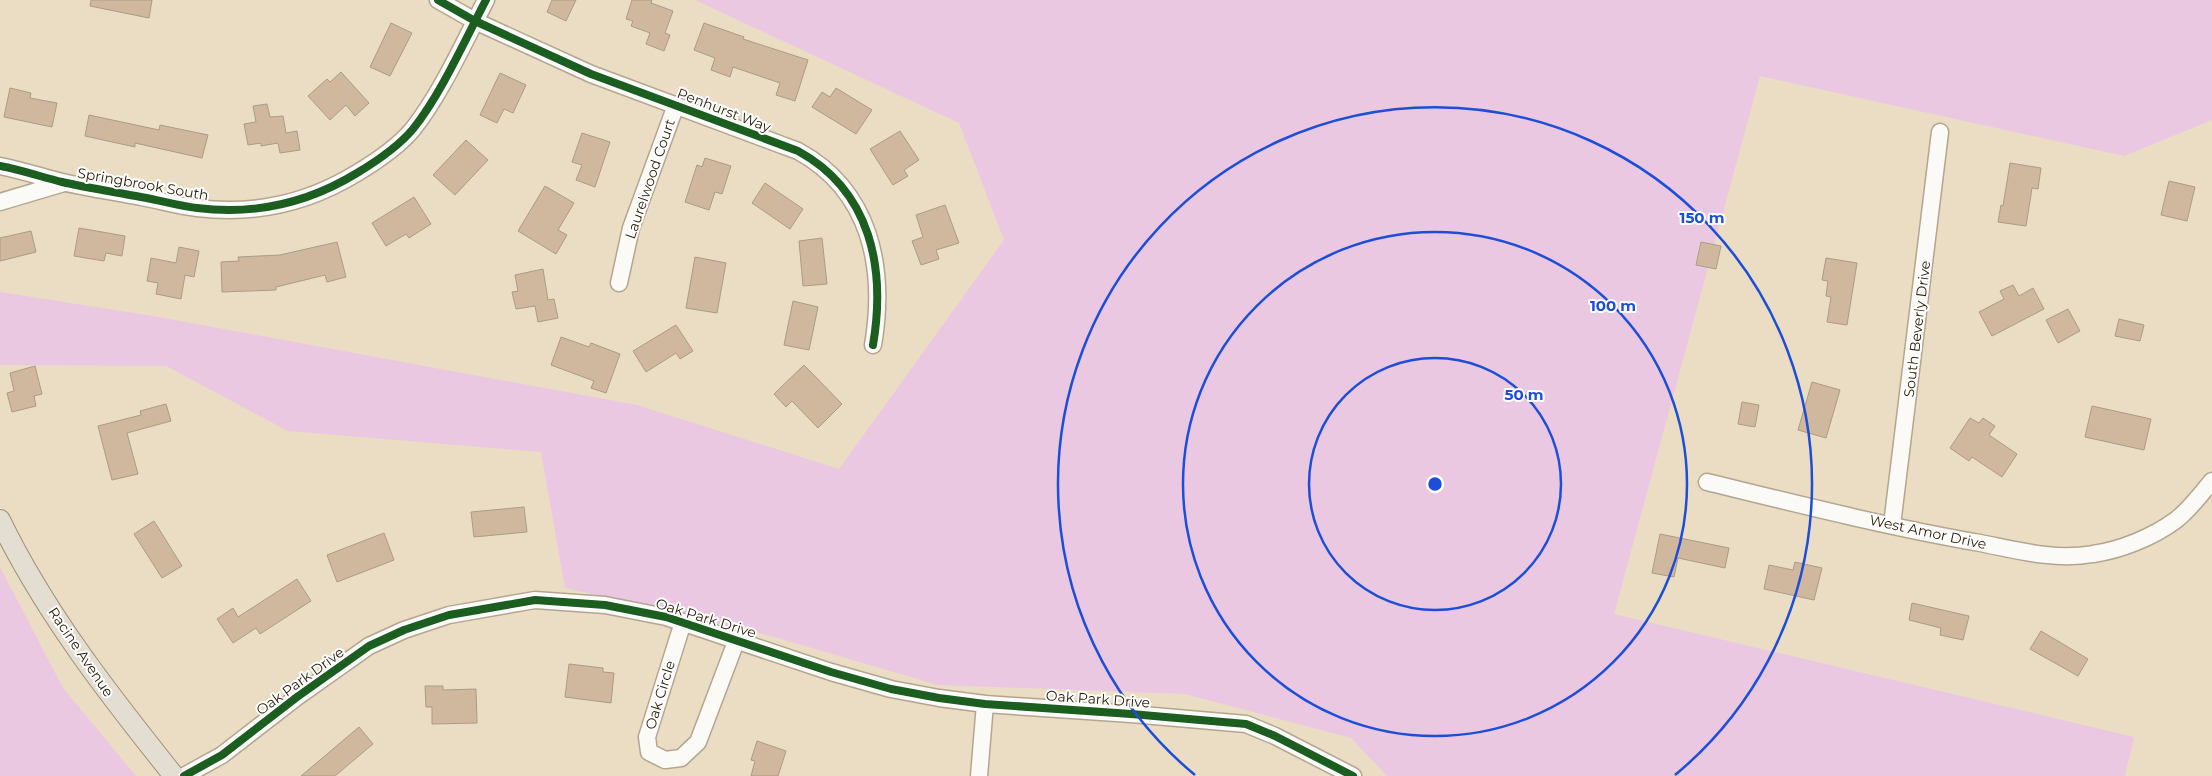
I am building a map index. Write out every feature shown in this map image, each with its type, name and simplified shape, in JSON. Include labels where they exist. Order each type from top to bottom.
[{"type":"main road","name":"Racine Avenue","points":[[0,520],[18,558],[85,660],[174,776]]},
{"type":"street","name":"Penhurst Way","points":[[438,0],[475,21],[591,74],[798,152],[816,161],[830,172],[851,197],[866,230],[876,262],[878,280],[873,345]]},
{"type":"street","name":"Springbrook South","points":[[0,166],[64,182],[196,208],[228,210],[260,208],[290,203],[322,193],[371,164],[396,146],[412,130],[426,109],[486,0]]},
{"type":"street","name":"Laurelwood Court","points":[[619,283],[631,228],[676,105]]},
{"type":"street","name":"South Beverly Drive","points":[[1892,525],[1940,132]]},
{"type":"street","name":"Springbrook South","points":[[0,202],[34,193],[64,182]]},
{"type":"street","name":"West Amor Drive","points":[[1707,482],[1892,525],[2039,554],[2066,556],[2092,554],[2121,547],[2150,535],[2176,519],[2212,481]]},
{"type":"street","name":"Oak Park Drive","points":[[184,776],[222,755],[297,697],[369,646],[404,630],[449,614],[535,600],[605,605],[683,622],[831,672],[891,689],[985,704],[1246,724],[1275,736],[1353,776]]},
{"type":"street","name":"Oak Circle","points":[[683,622],[647,737],[649,752],[665,760],[681,758],[698,742],[737,639]]},
{"type":"street","points":[[979,776],[985,704]]},
{"type":"shaded area","points":[[695,0],[2212,0],[2212,120],[2124,156],[1760,76],[1614,614],[2134,737],[2125,776],[1387,776],[1351,738],[1185,694],[938,685],[771,636],[565,588],[541,452],[288,431],[166,366],[0,365],[0,292],[153,316],[637,405],[839,469],[1004,240],[959,123]]},
{"type":"shaded area","points":[[0,567],[63,688],[136,776],[0,776]]},
{"type":"building","points":[[91,0],[152,0],[149,18],[90,6]]},
{"type":"building","points":[[552,0],[576,0],[566,21],[547,12]]},
{"type":"building","points":[[632,0],[652,0],[651,3],[673,11],[665,33],[670,35],[664,51],[646,44],[650,33],[631,26],[633,21],[626,19]]},
{"type":"building","points":[[391,23],[412,33],[390,76],[370,67]]},
{"type":"building","points":[[704,23],[744,37],[743,39],[808,60],[795,101],[776,95],[780,83],[733,67],[730,77],[711,70],[715,58],[694,50]]},
{"type":"building","points":[[341,72],[369,103],[355,116],[346,105],[330,120],[308,96],[327,79],[330,82]]},
{"type":"building","points":[[500,73],[526,85],[513,113],[504,109],[497,123],[480,115]]},
{"type":"building","points":[[10,88],[31,93],[30,98],[57,103],[52,127],[4,117]]},
{"type":"building","points":[[836,88],[872,110],[856,134],[812,107],[822,92],[830,97]]},
{"type":"building","points":[[267,104],[270,117],[283,116],[286,133],[297,131],[300,150],[280,153],[278,143],[261,146],[261,143],[248,145],[244,124],[256,122],[253,106]]},
{"type":"building","points":[[89,115],[159,130],[160,125],[208,135],[202,158],[135,143],[135,147],[85,136]]},
{"type":"building","points":[[900,131],[919,160],[904,170],[908,176],[893,185],[870,149]]},
{"type":"building","points":[[582,133],[610,142],[595,187],[576,180],[582,165],[572,162]]},
{"type":"building","points":[[466,140],[488,160],[455,195],[433,175]]},
{"type":"building","points":[[705,158],[731,166],[722,194],[715,192],[709,210],[685,202],[697,165],[702,167]]},
{"type":"building","points":[[2010,163],[2041,168],[2038,189],[2032,188],[2026,226],[1998,222],[2001,205],[2003,206]]},
{"type":"building","points":[[2169,181],[2195,187],[2187,221],[2161,215]]},
{"type":"building","points":[[765,183],[803,209],[790,229],[752,203]]},
{"type":"building","points":[[545,186],[574,203],[558,230],[567,235],[556,254],[518,231]]},
{"type":"building","points":[[414,197],[431,224],[409,238],[406,234],[386,246],[372,223]]},
{"type":"building","points":[[945,205],[959,243],[936,250],[939,259],[921,265],[912,241],[923,237],[916,215]]},
{"type":"building","points":[[79,228],[125,236],[122,256],[106,253],[104,261],[74,256]]},
{"type":"building","points":[[31,231],[36,252],[0,261],[0,238]]},
{"type":"building","points":[[822,238],[827,284],[803,286],[799,241]]},
{"type":"building","points":[[337,242],[346,277],[327,282],[325,275],[276,287],[276,290],[222,292],[221,262],[239,261],[238,257],[280,255]]},
{"type":"building","points":[[1701,242],[1721,246],[1716,269],[1696,265]]},
{"type":"building","points":[[179,247],[199,251],[194,277],[185,275],[181,299],[156,294],[158,283],[147,281],[151,258],[176,263]]},
{"type":"building","points":[[695,257],[726,263],[717,313],[686,308]]},
{"type":"building","points":[[1826,258],[1857,263],[1847,325],[1827,322],[1831,297],[1826,296],[1828,281],[1822,280]]},
{"type":"building","points":[[543,269],[548,300],[554,299],[558,318],[538,322],[535,306],[516,309],[512,292],[518,291],[515,275]]},
{"type":"building","points":[[2013,285],[2019,296],[2033,288],[2044,309],[1992,336],[1979,312],[2004,299],[2000,291]]},
{"type":"building","points":[[793,301],[818,307],[809,350],[784,345]]},
{"type":"building","points":[[2068,309],[2080,331],[2058,343],[2046,320]]},
{"type":"building","points":[[2119,319],[2144,325],[2140,341],[2115,336]]},
{"type":"building","points":[[676,325],[693,351],[680,359],[676,353],[646,372],[633,351]]},
{"type":"building","points":[[561,337],[589,347],[591,343],[620,354],[606,393],[591,388],[594,381],[551,365]]},
{"type":"building","points":[[804,365],[842,404],[818,428],[792,401],[786,407],[774,394]]},
{"type":"building","points":[[35,366],[42,394],[34,396],[36,406],[12,412],[7,393],[14,391],[10,373]]},
{"type":"building","points":[[1812,382],[1840,390],[1826,438],[1798,430]]},
{"type":"building","points":[[1742,402],[1759,405],[1755,427],[1738,424]]},
{"type":"building","points":[[166,404],[171,421],[127,433],[138,474],[112,480],[98,426],[141,415],[140,411]]},
{"type":"building","points":[[2092,406],[2151,419],[2144,450],[2085,437]]},
{"type":"building","points":[[1970,418],[1979,423],[1983,418],[1995,426],[1989,435],[2017,454],[2002,477],[1972,457],[1969,461],[1950,448]]},
{"type":"building","points":[[524,507],[527,532],[474,537],[471,512]]},
{"type":"building","points":[[154,521],[182,566],[162,578],[134,534]]},
{"type":"building","points":[[384,533],[394,560],[337,582],[327,555]]},
{"type":"building","points":[[1660,534],[1729,548],[1725,568],[1678,558],[1674,577],[1652,573]]},
{"type":"building","points":[[1795,562],[1822,568],[1814,600],[1764,589],[1769,565],[1793,570]]},
{"type":"building","points":[[297,579],[311,601],[260,634],[256,628],[233,643],[217,619],[233,608],[238,617]]},
{"type":"building","points":[[1912,603],[1969,616],[1963,640],[1940,635],[1941,628],[1909,620]]},
{"type":"building","points":[[2041,631],[2088,659],[2078,676],[2030,649]]},
{"type":"building","points":[[569,664],[603,668],[603,672],[614,673],[611,703],[565,697]]},
{"type":"building","points":[[425,686],[443,686],[443,690],[476,689],[477,723],[432,724],[432,707],[426,707]]},
{"type":"building","points":[[359,727],[373,744],[335,776],[301,776]]},
{"type":"building","points":[[757,741],[786,751],[778,776],[751,776],[755,761],[751,760]]},
{"type":"cycle path","points":[[438,0],[475,21],[591,74],[798,151],[823,168],[842,187],[857,210],[868,234],[874,260],[877,288],[877,316],[873,345]]},
{"type":"cycle path","points":[[0,166],[72,184],[197,208],[239,210],[259,208],[300,199],[319,192],[357,173],[387,153],[407,136],[443,83],[486,0]]},
{"type":"cycle path","points":[[184,776],[222,755],[297,697],[369,646],[404,630],[449,615],[535,600],[605,605],[666,617],[831,672],[891,689],[939,698],[985,704],[1246,724],[1275,736],[1353,776]]}]
